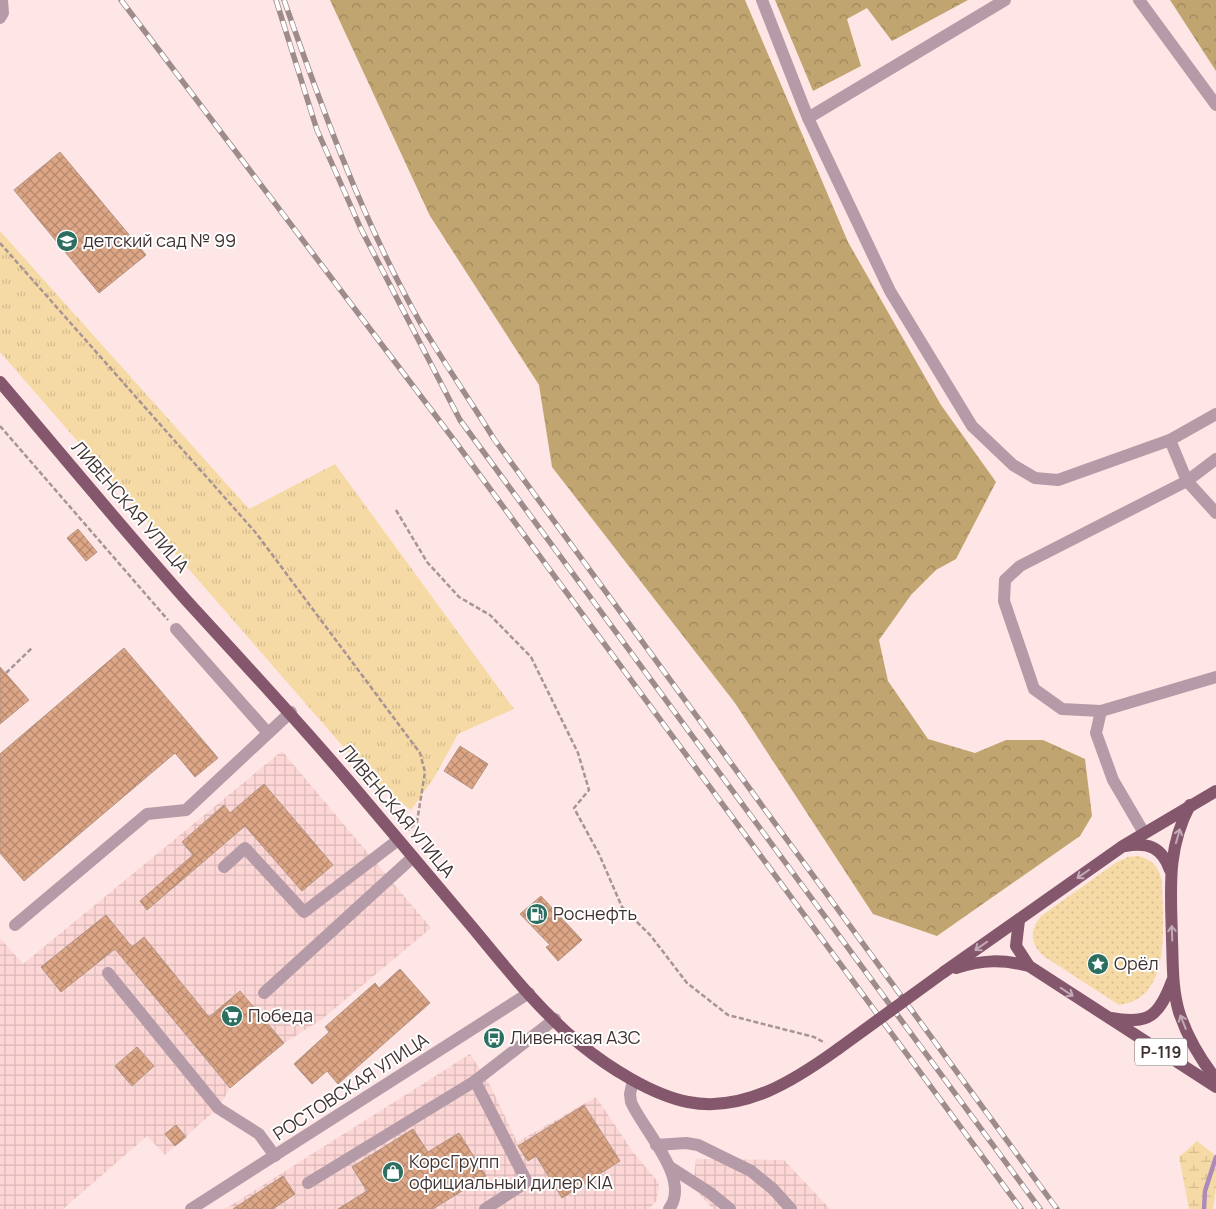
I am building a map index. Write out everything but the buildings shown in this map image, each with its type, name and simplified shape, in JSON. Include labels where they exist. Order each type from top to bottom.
[{"type":"main road","name":"ЛИВЕНСКАЯ УЛИЦА","points":[[0,382],[188,601],[291,712],[529,993],[578,1043],[606,1064],[633,1080],[688,1102],[721,1104],[743,1100],[784,1084],[800,1077],[1019,920]]},
{"type":"main road","points":[[1019,920],[1123,846],[1192,803],[1216,791]]},
{"type":"main road","points":[[1170,870],[1177,836],[1192,803]]},
{"type":"main road","points":[[1123,846],[1136,844],[1158,850],[1166,858],[1170,870]]},
{"type":"main road","name":"Р-119","points":[[1170,870],[1172,981],[1180,1013],[1191,1041],[1216,1079]]},
{"type":"main road","name":"Р-119","points":[[1019,920],[1016,946],[1029,966]]},
{"type":"main road","name":"Р-119","points":[[944,972],[986,960],[1014,962],[1029,966],[1216,1087]]},
{"type":"main road","name":"Р-119","points":[[1106,1017],[1133,1022],[1150,1017],[1164,1002],[1172,981]]},
{"type":"street","points":[[0,18],[4,13],[2,0]]},
{"type":"street","points":[[762,0],[808,118],[890,291],[972,426],[1013,465],[1035,478],[1058,480],[1170,440],[1216,414]]},
{"type":"street","points":[[808,118],[1005,0]]},
{"type":"street","points":[[1139,0],[1216,105]]},
{"type":"street","points":[[1170,440],[1186,481],[1216,514]]},
{"type":"street","points":[[1216,459],[1186,481],[1020,566],[1006,580],[1004,601],[1034,688],[1062,709],[1100,711],[1216,677]]},
{"type":"street","points":[[176,629],[268,733]]},
{"type":"street","points":[[1100,711],[1096,733],[1113,780],[1144,833]]},
{"type":"street","points":[[15,926],[147,814],[186,810],[291,712]]},
{"type":"street","points":[[224,867],[245,848],[304,912],[398,840]]},
{"type":"street","points":[[264,993],[413,857]]},
{"type":"street","points":[[108,973],[218,1108],[259,1134],[275,1156]]},
{"type":"street","name":"РОСТОВСКАЯ УЛИЦА","points":[[191,1209],[529,993]]},
{"type":"street","points":[[308,1183],[475,1081],[555,1019]]},
{"type":"street","points":[[633,1080],[630,1102],[670,1167],[676,1194],[669,1209]]},
{"type":"street","points":[[475,1081],[527,1182],[485,1209]]},
{"type":"street","points":[[656,1145],[686,1143],[698,1145],[750,1171],[774,1189],[791,1209]]},
{"type":"street","points":[[670,1167],[709,1192],[730,1209]]},
{"type":"path","points":[[0,243],[256,533],[420,754],[425,772],[417,822],[398,840]]},
{"type":"path","points":[[0,426],[176,629]]},
{"type":"path","points":[[396,510],[427,562],[459,597],[490,615],[531,657],[578,753],[589,790],[574,808],[599,854],[622,907],[651,936],[687,983],[728,1016],[814,1037],[838,1049]]},
{"type":"path","points":[[6,673],[33,647]]},
{"type":"shaded area","points":[[282,751],[431,928],[321,1020],[284,1043],[240,991],[186,1036],[230,1088],[218,1108],[165,1155],[147,1136],[63,1209],[0,1209],[0,938],[23,964]]},
{"type":"shaded area","points":[[470,1054],[491,1087],[517,1142],[596,1097],[633,1152],[659,1183],[657,1200],[649,1209],[225,1209]]},
{"type":"shaded area","points":[[696,1159],[784,1160],[830,1209],[713,1209],[693,1187]]},
{"type":"green space","points":[[330,0],[745,0],[848,242],[941,405],[996,482],[956,559],[936,570],[911,595],[879,640],[888,681],[928,739],[975,753],[1006,740],[1043,740],[1085,759],[1092,816],[1080,836],[937,936],[873,914],[735,703],[552,467],[539,385],[430,216]]},
{"type":"green space","points":[[775,0],[968,0],[892,41],[867,8],[847,19],[861,66],[813,91]]},
{"type":"green space","points":[[1170,0],[1216,0],[1216,71]]},
{"type":"green space","points":[[0,231],[249,509],[335,464],[514,709],[458,734],[434,778],[411,810],[373,781],[0,352]]},
{"type":"green space","points":[[1138,856],[1148,859],[1154,864],[1159,871],[1162,881],[1163,936],[1161,956],[1157,974],[1149,989],[1137,1000],[1119,1005],[1045,957],[1034,943],[1033,933],[1034,927],[1041,916],[1117,862],[1128,857]]},
{"type":"green space","points":[[1197,1141],[1216,1156],[1216,1188],[1213,1209],[1189,1209],[1179,1157]]},
{"type":"waterway","points":[[1204,1209],[1205,1191],[1216,1157]]},
{"type":"railway","points":[[121,0],[454,440],[1021,1209]]},
{"type":"railway","points":[[276,0],[317,130],[361,229],[460,420],[1040,1209]]},
{"type":"railway","points":[[284,0],[345,165],[381,246],[421,324],[494,439],[1057,1209]]},
{"type":"place","name":"детский сад № 99","points":[[67,241]]},
{"type":"place","name":"Роснефть","points":[[537,914]]},
{"type":"place","name":"Орёл","points":[[1098,964]]},
{"type":"place","name":"Победа","points":[[232,1016]]},
{"type":"place","name":"Ливенская АЗС","points":[[494,1038]]},
{"type":"place","name":"КорсГрупп официальный дилер KIA","points":[[393,1172]]}]
